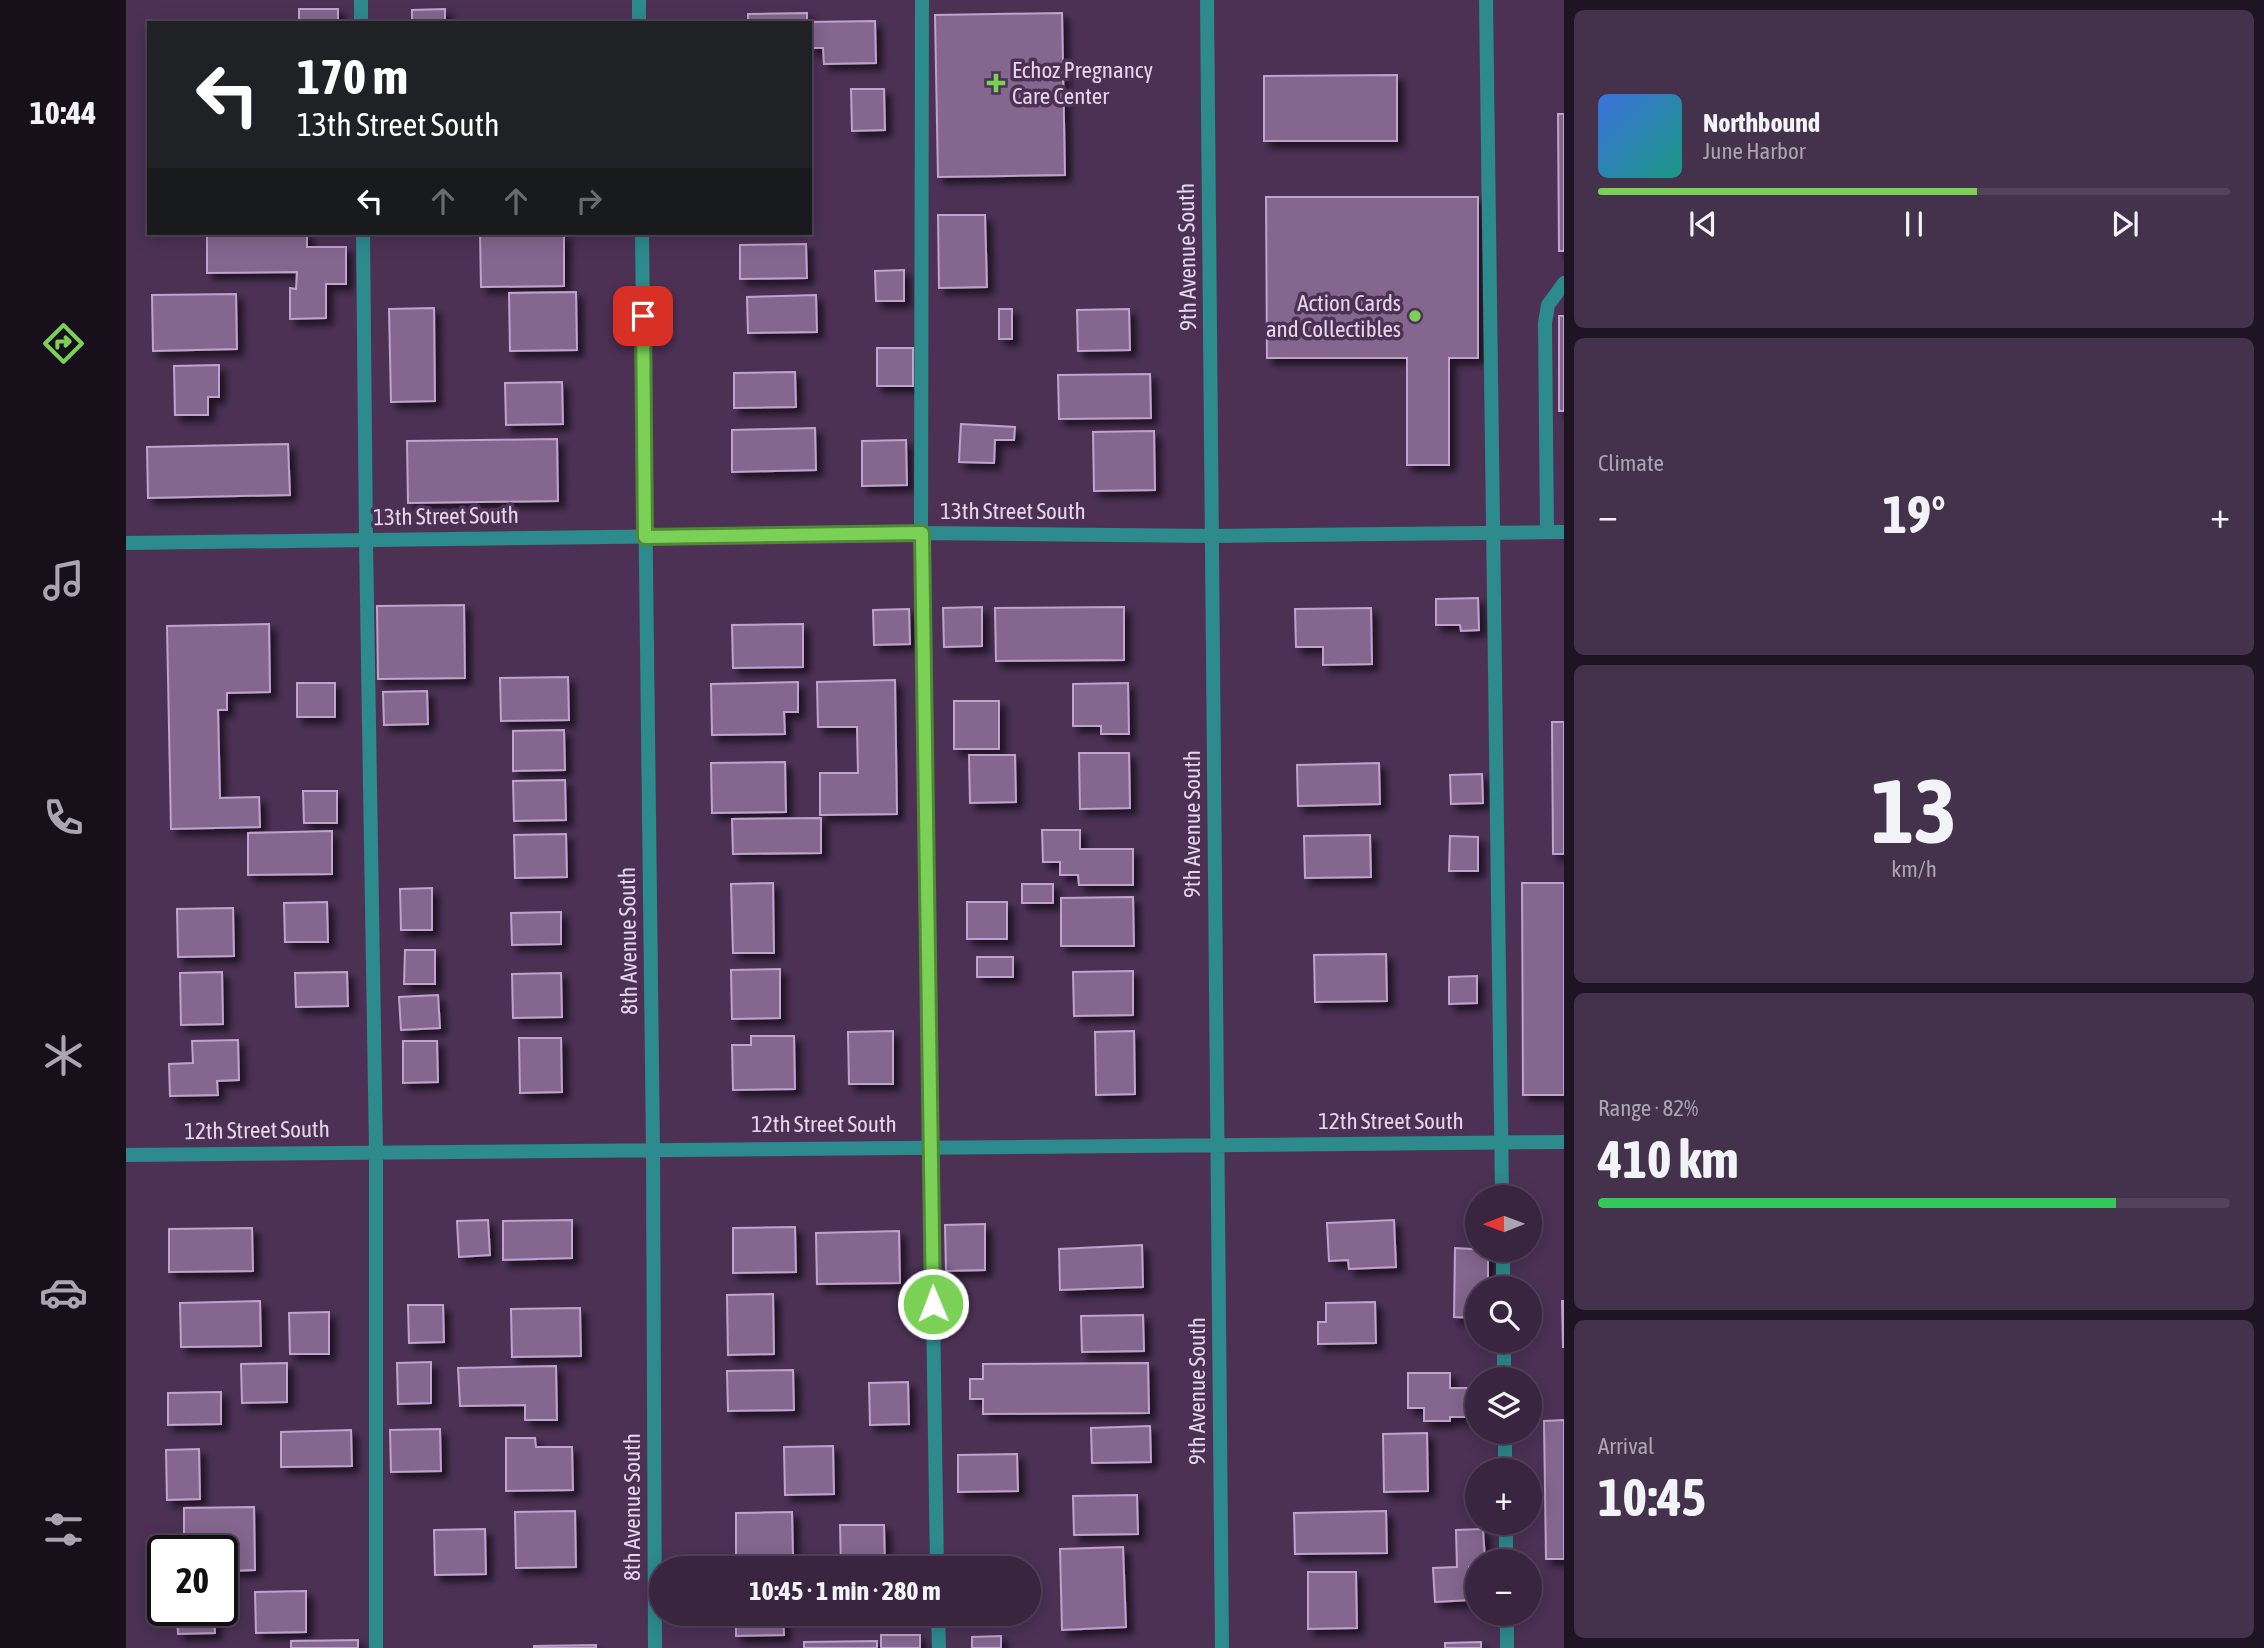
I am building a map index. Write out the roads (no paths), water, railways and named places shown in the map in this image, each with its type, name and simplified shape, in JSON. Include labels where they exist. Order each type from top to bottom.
[{"type":"street","points":[[361,0],[361,21]]},
{"type":"street","points":[[639,0],[639,21]]},
{"type":"street","points":[[922,0],[922,533],[937,1556]]},
{"type":"street","name":"9th Avenue South","points":[[1207,0],[1222,1648]]},
{"type":"street","points":[[1486,0],[1502,1185]]},
{"type":"street","points":[[363,235],[376,1151],[376,1648]]},
{"type":"street","name":"8th Avenue South","points":[[642,235],[653,1149],[655,1648]]},
{"type":"street","points":[[1548,532],[1545,323],[1548,305],[1564,283]]},
{"type":"street","name":"13th Street South","points":[[126,543],[922,533],[1213,536],[1564,532]]},
{"type":"street","name":"12th Street South","points":[[126,1155],[1564,1142]]},
{"type":"street","points":[[938,1626],[939,1648]]},
{"type":"street","points":[[1507,1626],[1507,1648]]},
{"type":"place","name":"Echoz Pregnancy Care Center","points":[[996,83]]},
{"type":"place","name":"Action Cards and Collectibles","points":[[1415,316]]}]
